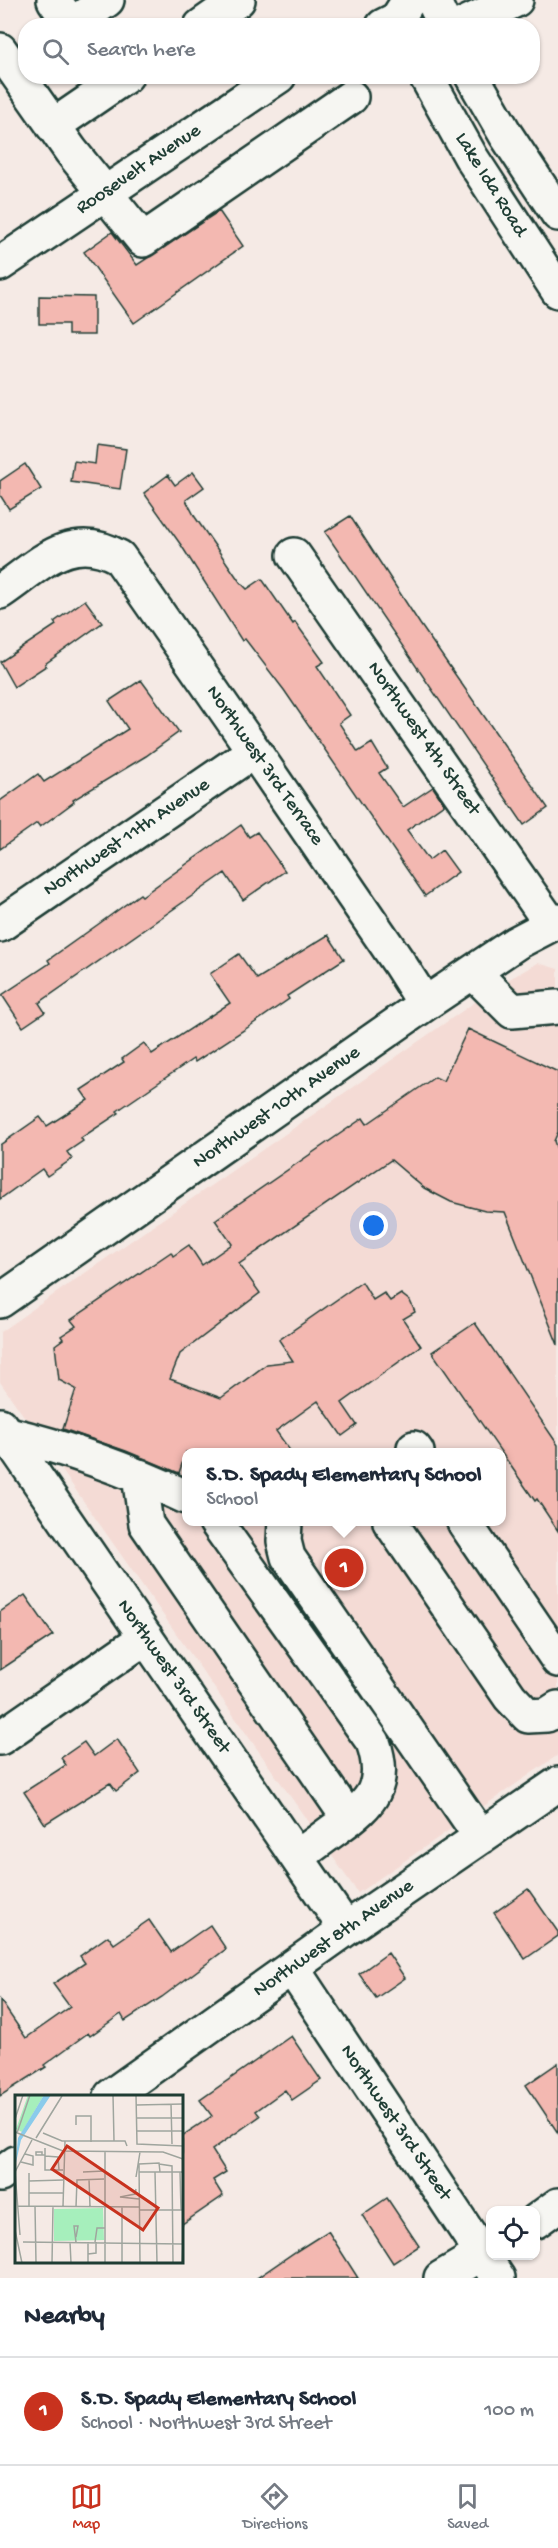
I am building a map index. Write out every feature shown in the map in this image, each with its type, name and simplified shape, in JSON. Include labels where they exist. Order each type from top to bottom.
[{"type":"street","points":[[54,0],[66,18]]},
{"type":"street","points":[[80,18],[107,0]]},
{"type":"street","points":[[212,18],[238,0]]},
{"type":"street","points":[[433,0],[441,18]]},
{"type":"street","points":[[477,18],[516,0]]},
{"type":"street","points":[[28,84],[53,126],[143,240],[351,96]]},
{"type":"street","points":[[53,126],[114,84]]},
{"type":"street","name":"Roosevelt Avenue","points":[[0,264],[267,84]]},
{"type":"street","name":"Lake Ida Road","points":[[430,84],[471,158],[558,291]]},
{"type":"street","name":"Lake Ida Road","points":[[477,84],[506,135],[558,214]]},
{"type":"street","name":"Northwest 3rd Terrace","points":[[0,592],[55,555],[71,547],[88,545],[104,549],[119,557],[254,751],[425,1004]]},
{"type":"street","name":"Northwest 4th Street","points":[[294,555],[555,922]]},
{"type":"street","name":"Northwest 11th Avenue","points":[[0,925],[254,751]]},
{"type":"street","name":"Northwest 10th Avenue","points":[[0,1301],[425,1004],[516,943],[555,922]]},
{"type":"street","points":[[473,972],[512,1011],[558,1007]]},
{"type":"street","points":[[3,1429],[139,1476],[182,1495]]},
{"type":"street","name":"Northwest 3rd Street","points":[[3,1429],[346,1929]]},
{"type":"street","points":[[139,1476],[146,1524],[349,1819]]},
{"type":"street","points":[[220,1526],[372,1742],[379,1760],[374,1795],[363,1809],[297,1857]]},
{"type":"street","points":[[285,1526],[284,1541],[288,1557],[481,1837]]},
{"type":"street","points":[[393,1526],[510,1697],[528,1716],[547,1715],[558,1708]]},
{"type":"street","points":[[467,1526],[558,1660]]},
{"type":"street","points":[[0,1738],[146,1637]]},
{"type":"street","name":"Northwest 8th Avenue","points":[[114,2095],[346,1929],[558,1784]]},
{"type":"street","name":"Northwest 3rd Street","points":[[292,1968],[486,2254]]},
{"type":"street","points":[[0,2175],[15,2164]]},
{"type":"street","points":[[540,2218],[558,2205]]},
{"type":"street","points":[[441,2278],[490,2260]]},
{"type":"shaded area","points":[[538,963],[558,969],[558,1755],[358,1893],[0,1382],[0,1332],[504,982]]},
{"type":"building","points":[[219,211],[243,246],[134,323],[84,252],[112,232],[137,265]]},
{"type":"building","points":[[39,296],[94,297],[94,335],[68,335],[68,324],[39,324]]},
{"type":"building","points":[[97,445],[126,449],[120,489],[71,482],[74,461],[95,464]]},
{"type":"building","points":[[25,464],[41,489],[9,509],[0,495],[0,481]]},
{"type":"building","points":[[193,472],[204,487],[186,500],[195,517],[240,582],[247,589],[262,579],[293,624],[295,622],[324,662],[317,666],[350,715],[339,723],[358,752],[372,743],[387,768],[379,773],[403,807],[433,787],[444,804],[407,830],[429,860],[442,850],[458,872],[425,896],[284,690],[245,639],[242,641],[181,545],[144,493],[168,475],[175,485]]},
{"type":"building","points":[[350,516],[420,624],[548,808],[524,825],[325,532]]},
{"type":"building","points":[[85,600],[102,623],[45,664],[46,666],[14,687],[0,662],[56,625],[54,622]]},
{"type":"building","points":[[141,680],[179,732],[146,756],[73,800],[74,802],[40,827],[37,823],[0,849],[0,801],[38,774],[44,782],[128,729],[109,701]]},
{"type":"building","points":[[241,825],[249,837],[257,832],[285,871],[243,900],[225,873],[39,1003],[45,1012],[23,1027],[2,995],[50,963],[48,960],[140,894],[142,896]]},
{"type":"building","points":[[328,935],[344,959],[287,996],[289,999],[247,1028],[195,1062],[193,1059],[117,1111],[119,1113],[81,1138],[83,1141],[67,1152],[72,1159],[47,1176],[42,1169],[0,1199],[0,1145],[40,1117],[47,1126],[88,1100],[81,1090],[124,1062],[122,1059],[144,1043],[152,1054],[230,1003],[210,974],[239,954],[257,979]]},
{"type":"building","points":[[468,1029],[558,1072],[558,1132],[554,1141],[558,1152],[558,1345],[505,1212],[485,1211],[451,1202],[424,1188],[391,1160],[239,1264],[260,1293],[180,1354],[170,1379],[221,1398],[267,1364],[293,1361],[279,1340],[362,1282],[373,1300],[384,1293],[390,1301],[401,1294],[410,1301],[415,1312],[403,1319],[421,1346],[342,1403],[357,1425],[342,1436],[318,1401],[276,1431],[288,1448],[182,1448],[182,1464],[179,1473],[63,1429],[76,1389],[59,1380],[55,1345],[63,1339],[61,1336],[76,1326],[71,1320],[171,1252],[173,1256],[189,1245],[202,1265],[232,1244],[215,1220],[363,1118],[367,1124],[435,1077],[443,1081]]},
{"type":"building","points":[[475,1323],[558,1445],[558,1531],[506,1459],[506,1448],[498,1448],[432,1352]]},
{"type":"building","points":[[25,1595],[53,1635],[0,1670],[0,1612]]},
{"type":"building","points":[[117,1739],[140,1773],[116,1791],[110,1783],[45,1824],[24,1792],[66,1765],[61,1758],[84,1742],[94,1756]]},
{"type":"building","points":[[528,1889],[558,1932],[558,1936],[525,1959],[494,1913]]},
{"type":"building","points":[[149,1920],[171,1952],[210,1925],[226,1949],[162,1997],[125,2021],[121,2014],[90,2036],[88,2033],[44,2065],[46,2067],[0,2096],[0,2000],[26,2038],[70,2007],[53,1984],[85,1963],[80,1956],[108,1936],[114,1944]]},
{"type":"building","points":[[388,1953],[405,1978],[376,1998],[359,1974]]},
{"type":"building","points":[[291,2036],[321,2080],[292,2100],[285,2090],[256,2111],[260,2116],[212,2150],[226,2172],[213,2180],[223,2196],[183,2223],[183,2135],[212,2116],[200,2100]]},
{"type":"building","points":[[558,2063],[558,2133],[526,2085]]},
{"type":"building","points":[[387,2198],[419,2246],[393,2263],[362,2215]]},
{"type":"building","points":[[328,2231],[358,2278],[257,2278],[295,2252]]},
{"type":"place","name":"S.D. Spady Elementary School","points":[[344,1568]]}]
